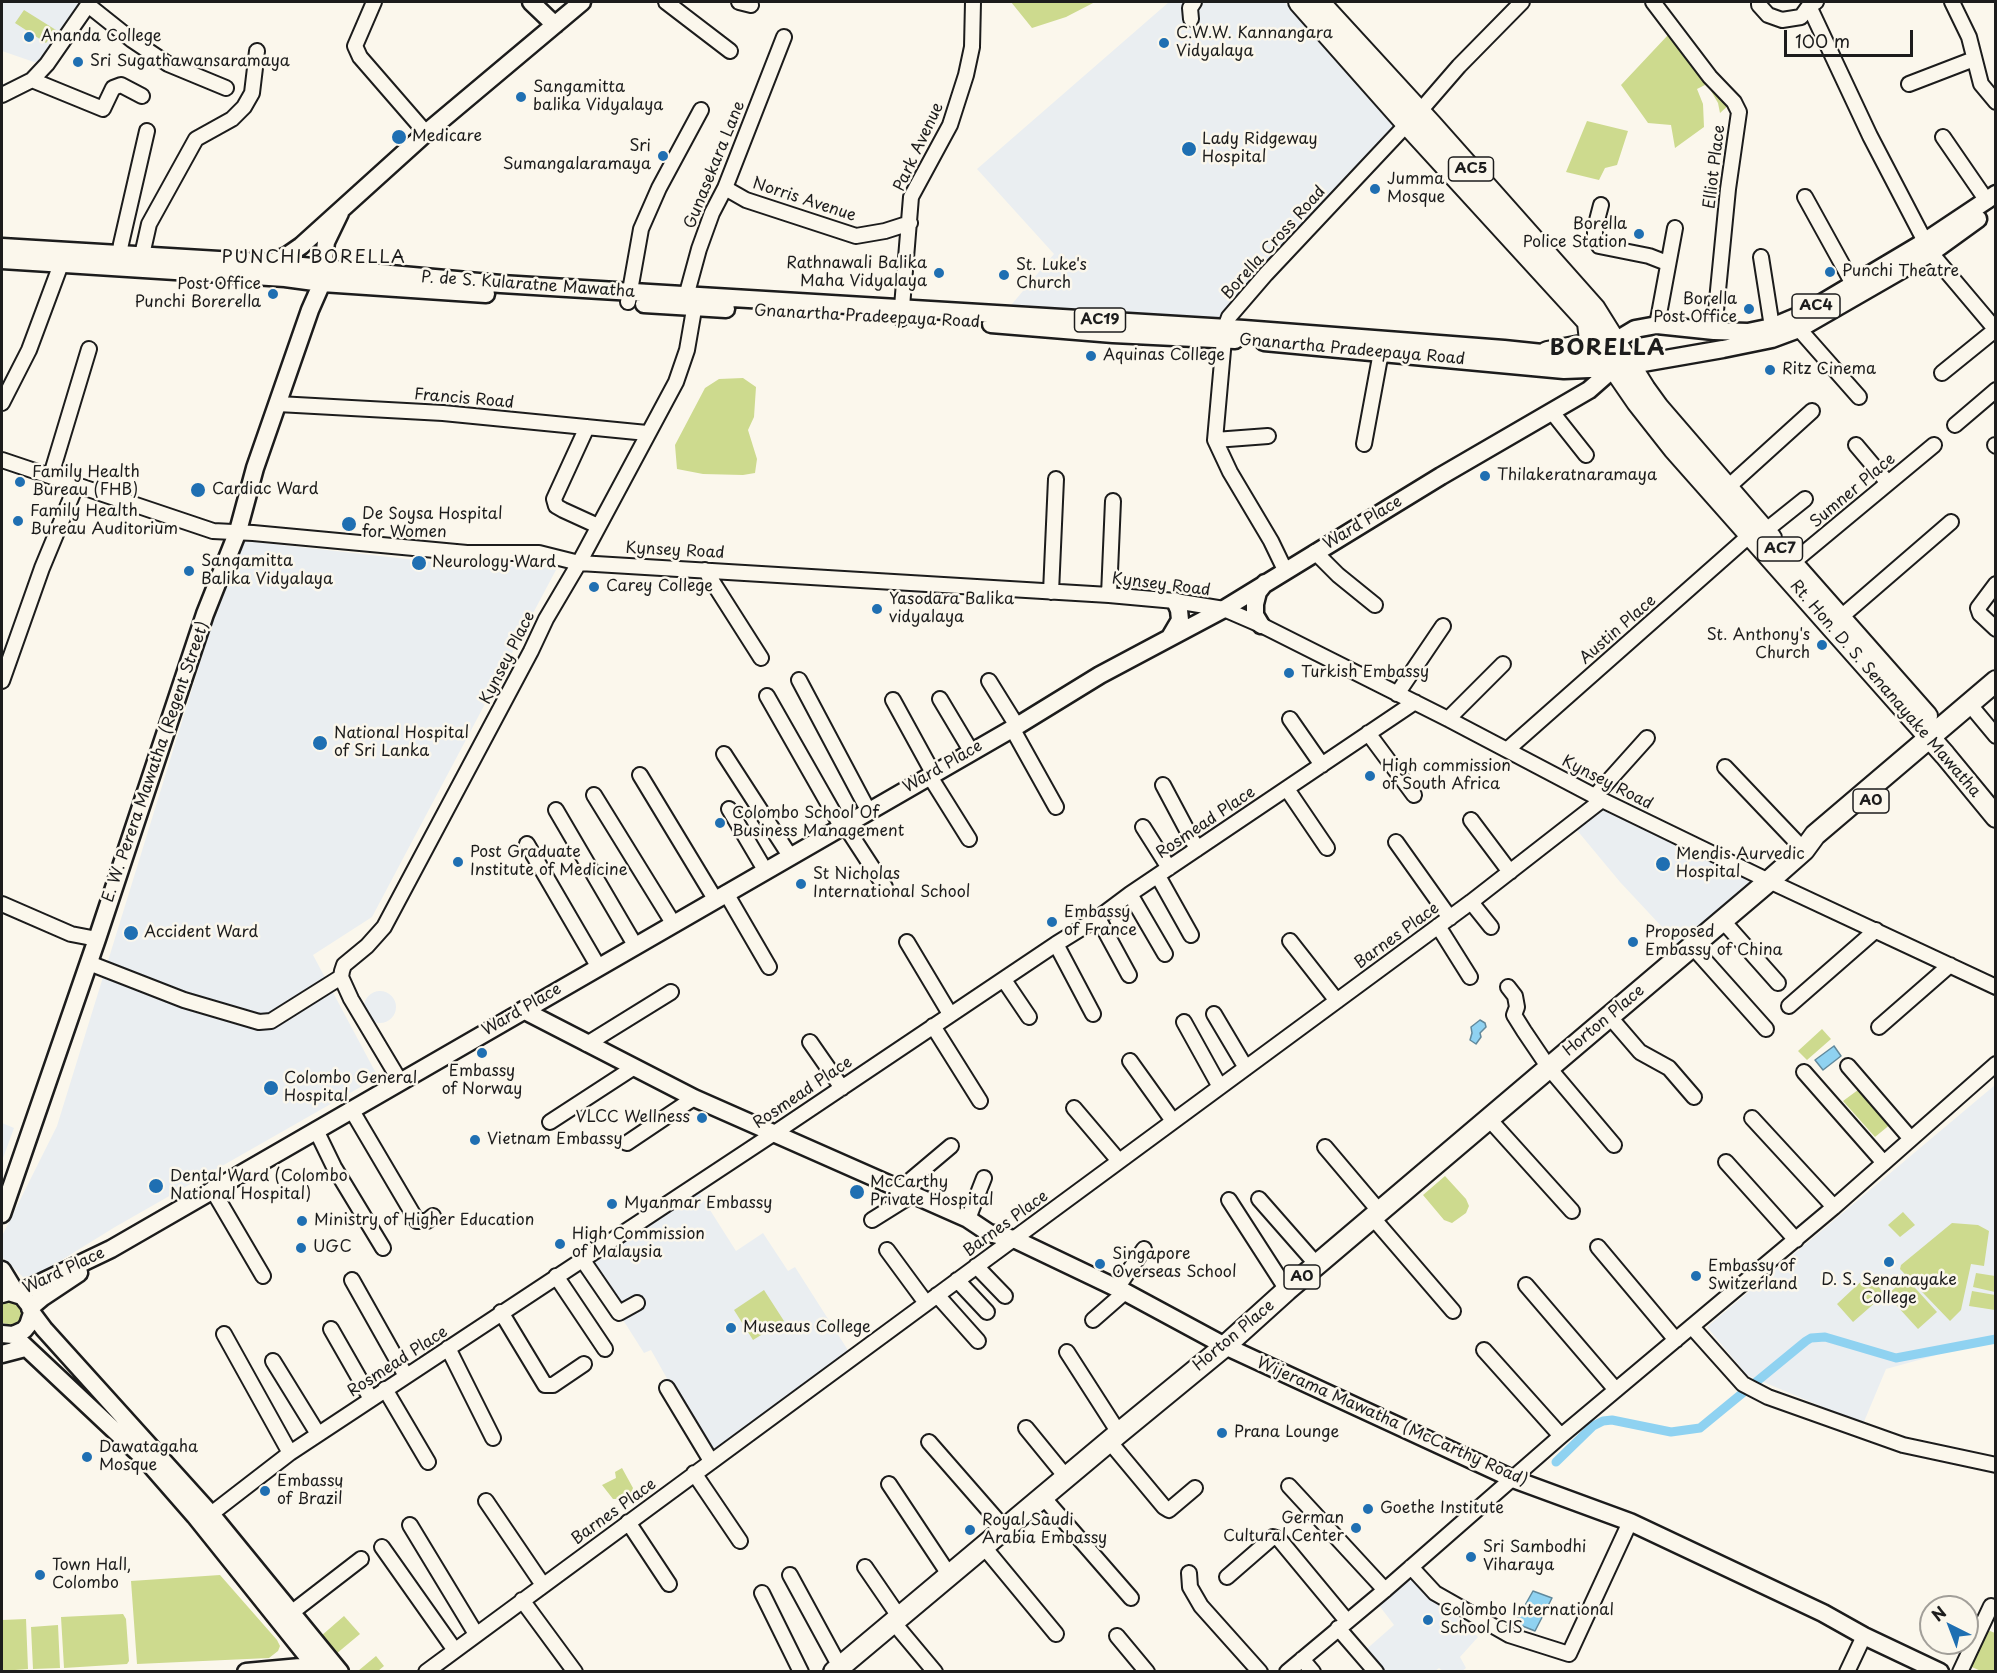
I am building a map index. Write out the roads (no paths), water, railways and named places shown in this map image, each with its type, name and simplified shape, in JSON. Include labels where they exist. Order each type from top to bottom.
[{"type":"highway","name":"AC5","points":[[1299,2],[1595,309],[1616,357]]},
{"type":"highway","name":"AC5","points":[[1320,2],[1413,118],[1616,357]]},
{"type":"highway","points":[[1547,352],[1584,345],[1590,340],[1588,322]]},
{"type":"highway","name":"Rt. Hon. D. S. Senanayake Mawatha","points":[[1616,357],[1727,488],[1758,533],[1937,738],[1995,796]]},
{"type":"highway","name":"Rt. Hon. D. S. Senanayake Mawatha","points":[[1616,357],[1637,402],[1674,449],[1758,533],[1792,563],[1841,617],[1937,738],[1995,817]]},
{"type":"highway","name":"A0","points":[[1769,881],[1804,850],[1821,843],[1937,738],[1995,681]]},
{"type":"highway","name":"A0","points":[[1937,738],[1976,712],[1995,696]]},
{"type":"highway","name":"Horton Place","points":[[837,1669],[1225,1346],[1287,1290],[1769,881]]},
{"type":"main road","points":[[531,2],[555,25]]},
{"type":"main road","points":[[269,263],[288,255],[301,246],[426,133],[582,2]]},
{"type":"main road","name":"AC4","points":[[1616,357],[1733,347],[1772,339],[1799,329],[1927,248],[1992,201]]},
{"type":"main road","name":"E. W. Perera Mawatha (Regent Street)","points":[[2,1214],[89,963],[205,614],[238,531],[255,468],[323,275],[326,242],[340,213]]},
{"type":"main road","points":[[301,246],[301,273],[310,310]]},
{"type":"main road","name":"P. de S. Kularatne Mawatha","points":[[2,247],[118,261],[690,302]]},
{"type":"main road","name":"AC4","points":[[1616,357],[1635,329],[1657,324],[1714,331],[1748,332],[1772,327],[1803,314],[1853,284],[1927,248]]},
{"type":"main road","name":"P. de S. Kularatne Mawatha","points":[[2,260],[62,264],[118,261],[142,255],[269,263],[301,273]]},
{"type":"main road","name":"Gnanartha Pradeepaya Road","points":[[690,302],[848,307],[924,319],[1113,334],[1225,334],[1547,352],[1590,358],[1616,357]]},
{"type":"main road","name":"Gnanartha Pradeepaya Road","points":[[1225,334],[1564,370],[1616,357]]},
{"type":"main road","name":"Ward Place","points":[[11,1294],[111,1249],[1014,727],[1100,675],[1224,609],[1285,570],[1589,390],[1616,357]]},
{"type":"main road","points":[[1261,625],[1255,615],[1255,604],[1258,592],[1266,582]]},
{"type":"main road","points":[[1170,638],[1180,620],[1175,601]]},
{"type":"main road","name":"Wijerama Mawatha (McCarthy Road)","points":[[523,1010],[694,1098],[968,1219],[989,1233],[1014,1239],[1121,1290],[1225,1346],[1513,1479],[1630,1522],[1940,1671]]},
{"type":"main road","name":"Ward Place","points":[[6,1336],[24,1330],[28,1325],[31,1310],[43,1297],[97,1262],[111,1249]]},
{"type":"main road","points":[[2,1270],[11,1294],[27,1301],[44,1329],[211,1514],[291,1613],[330,1669]]},
{"type":"main road","points":[[6,1336],[26,1348],[73,1389],[147,1461],[195,1516],[297,1644],[330,1669]]},
{"type":"main road","points":[[2,1354],[26,1348]]},
{"type":"main road","points":[[278,1669],[297,1644]]},
{"type":"main road","points":[[246,1671],[330,1669]]},
{"type":"street","points":[[374,2],[356,41],[357,51],[426,133]]},
{"type":"street","points":[[666,2],[730,51]]},
{"type":"street","name":"Park Avenue","points":[[902,314],[911,197],[950,125],[966,75],[972,47],[973,2]]},
{"type":"street","points":[[1191,19],[1190,8],[1194,2]]},
{"type":"street","name":"Borella Cross Road","points":[[1215,440],[1225,334],[1229,317],[1459,66],[1522,2]]},
{"type":"street","name":"Elliot Place","points":[[1653,2],[1710,77],[1734,102],[1739,112],[1728,189],[1714,331]]},
{"type":"street","points":[[1759,2],[1768,15],[1782,20],[1802,17],[1813,4],[1870,136],[1927,248],[1995,330],[1942,373]]},
{"type":"street","points":[[1952,2],[1969,37],[1981,84],[1995,102]]},
{"type":"street","points":[[2,95],[32,80],[47,63],[89,3],[132,40],[168,64],[226,88]]},
{"type":"street","name":"Gunasekara Lane","points":[[690,302],[709,222],[725,188],[784,37]]},
{"type":"street","points":[[142,255],[149,225],[196,139],[232,119],[244,107],[252,93],[257,51]]},
{"type":"street","points":[[1909,84],[1974,59]]},
{"type":"street","points":[[32,80],[103,109],[113,88],[121,86],[142,96]]},
{"type":"street","points":[[629,297],[641,229],[659,188],[701,110]]},
{"type":"street","points":[[118,261],[147,131]]},
{"type":"street","points":[[1943,136],[1992,201]]},
{"type":"street","name":"Norris Avenue","points":[[725,188],[746,200],[856,236],[885,231],[910,223]]},
{"type":"street","points":[[1805,197],[1853,284]]},
{"type":"street","points":[[1601,205],[1595,228],[1595,238],[1599,246],[1649,256],[1667,263]]},
{"type":"street","points":[[1657,324],[1675,228]]},
{"type":"street","points":[[1761,257],[1772,327]]},
{"type":"street","points":[[2,403],[29,350],[62,264]]},
{"type":"street","name":"Kynsey Place","points":[[341,977],[344,965],[367,946],[384,927],[546,619],[676,381],[687,350],[690,302]]},
{"type":"street","points":[[1799,329],[1859,397]]},
{"type":"street","points":[[51,476],[89,349]]},
{"type":"street","points":[[1364,444],[1381,352]]},
{"type":"street","points":[[1955,425],[1995,390]]},
{"type":"street","name":"Francis Road","points":[[278,404],[443,413],[647,433]]},
{"type":"street","points":[[1552,411],[1586,455]]},
{"type":"street","points":[[1727,488],[1812,411]]},
{"type":"street","points":[[587,427],[554,499],[556,506],[598,526]]},
{"type":"street","points":[[1268,436],[1215,440],[1230,472],[1285,570]]},
{"type":"street","points":[[1856,445],[1888,483]]},
{"type":"street","name":"Sumner Place","points":[[1792,563],[1934,445]]},
{"type":"street","name":"Kynsey Road","points":[[2,460],[213,531],[238,531],[467,553],[539,553],[579,562],[1109,595],[1175,601],[1224,609],[1261,625],[1415,702],[1599,798],[1995,987]]},
{"type":"street","points":[[1051,592],[1056,479]]},
{"type":"street","points":[[2,681],[42,568],[76,486]]},
{"type":"street","name":"Austin Place","points":[[1508,749],[1758,533],[1805,499]]},
{"type":"street","points":[[1109,595],[1113,501]]},
{"type":"street","points":[[1841,617],[1950,522]]},
{"type":"street","points":[[1316,552],[1338,575],[1375,605]]},
{"type":"street","points":[[705,570],[761,658]]},
{"type":"street","points":[[1995,584],[1978,608],[1980,614],[1995,629]]},
{"type":"street","points":[[1397,694],[1443,626]]},
{"type":"street","points":[[1448,719],[1503,664]]},
{"type":"street","points":[[799,681],[868,810]]},
{"type":"street","points":[[989,681],[1056,807]]},
{"type":"street","points":[[767,696],[842,825],[885,887]]},
{"type":"street","points":[[940,699],[971,751]]},
{"type":"street","points":[[893,700],[931,774],[969,839]]},
{"type":"street","name":"Rosmead Place","points":[[211,1514],[318,1434],[1098,918],[1130,894],[1415,702]]},
{"type":"street","points":[[1976,712],[1995,736]]},
{"type":"street","points":[[1290,719],[1322,765]]},
{"type":"street","points":[[1368,733],[1414,795]]},
{"type":"street","name":"Barnes Place","points":[[426,1671],[1471,902],[1599,798],[1647,738]]},
{"type":"street","points":[[724,754],[790,856]]},
{"type":"street","points":[[1725,767],[1804,850]]},
{"type":"street","points":[[640,775],[769,967]]},
{"type":"street","points":[[1162,785],[1197,849]]},
{"type":"street","points":[[1287,789],[1328,848]]},
{"type":"street","points":[[594,795],[673,923]]},
{"type":"street","points":[[729,809],[765,870]]},
{"type":"street","points":[[556,810],[635,945]]},
{"type":"street","points":[[1471,820],[1510,872]]},
{"type":"street","points":[[1143,827],[1191,934]]},
{"type":"street","points":[[1396,842],[1444,922],[1470,977]]},
{"type":"street","points":[[527,844],[598,966]]},
{"type":"street","points":[[1130,894],[1165,954]]},
{"type":"street","points":[[1471,902],[1491,927]]},
{"type":"street","points":[[2,904],[71,934],[97,939]]},
{"type":"street","points":[[1098,918],[1129,975]]},
{"type":"street","points":[[1723,921],[1778,983]]},
{"type":"street","points":[[1789,1006],[1876,930]]},
{"type":"street","points":[[1290,941],[1337,1001]]},
{"type":"street","points":[[907,942],[950,1014]]},
{"type":"street","points":[[1056,944],[1092,1014]]},
{"type":"street","points":[[1692,946],[1766,1029]]},
{"type":"street","points":[[89,963],[184,1000],[259,1022],[271,1021],[341,977],[351,999],[400,1081]]},
{"type":"street","points":[[1879,1027],[1950,965]]},
{"type":"street","points":[[1004,980],[1029,1017]]},
{"type":"street","points":[[1508,987],[1515,996],[1517,1007],[1514,1015],[1549,1068],[1614,1145]]},
{"type":"street","points":[[587,1044],[671,992]]},
{"type":"street","points":[[1214,1014],[1246,1068]]},
{"type":"street","points":[[1609,1016],[1640,1052],[1669,1068],[1694,1097]]},
{"type":"street","points":[[1184,1022],[1220,1087]]},
{"type":"street","points":[[933,1026],[980,1101]]},
{"type":"street","points":[[810,1042],[842,1088]]},
{"type":"street","points":[[1130,1061],[1173,1121]]},
{"type":"street","points":[[1287,1671],[1834,1207],[1995,1064]]},
{"type":"street","points":[[1848,1066],[1911,1139]]},
{"type":"street","points":[[550,1122],[633,1068]]},
{"type":"street","points":[[1804,1072],[1884,1163]]},
{"type":"street","points":[[627,1143],[694,1098]]},
{"type":"street","points":[[1074,1108],[1119,1161]]},
{"type":"street","points":[[351,1109],[417,1221],[427,1221],[433,1216]]},
{"type":"street","points":[[1752,1118],[1834,1207]]},
{"type":"street","points":[[1489,1119],[1572,1212]]},
{"type":"street","points":[[316,1130],[334,1167],[383,1248]]},
{"type":"street","points":[[872,1220],[906,1192],[951,1146]]},
{"type":"street","points":[[1325,1147],[1376,1215],[1454,1311]]},
{"type":"street","points":[[1726,1162],[1796,1239]]},
{"type":"street","points":[[968,1219],[984,1178]]},
{"type":"street","points":[[212,1189],[263,1276]]},
{"type":"street","points":[[1259,1199],[1317,1265]]},
{"type":"street","points":[[1229,1200],[1287,1290]]},
{"type":"street","points":[[1598,1247],[1676,1340]]},
{"type":"street","points":[[1093,1320],[1121,1290],[1144,1249]]},
{"type":"street","points":[[887,1250],[931,1299],[978,1341]]},
{"type":"street","points":[[582,1259],[619,1313],[637,1303]]},
{"type":"street","points":[[976,1266],[1005,1296]]},
{"type":"street","points":[[556,1276],[605,1349]]},
{"type":"street","points":[[352,1280],[406,1376]]},
{"type":"street","points":[[957,1280],[987,1312]]},
{"type":"street","points":[[1526,1285],[1616,1390]]},
{"type":"street","points":[[501,1312],[545,1385],[553,1385],[584,1364]]},
{"type":"street","points":[[1692,1327],[1748,1387],[1768,1397],[1903,1444],[1995,1465]]},
{"type":"street","points":[[331,1329],[371,1399]]},
{"type":"street","points":[[224,1334],[290,1453]]},
{"type":"street","points":[[448,1348],[493,1438]]},
{"type":"street","points":[[1484,1350],[1562,1436]]},
{"type":"street","points":[[1067,1352],[1114,1437],[1164,1507],[1169,1510],[1195,1488]]},
{"type":"street","points":[[273,1361],[318,1434]]},
{"type":"street","points":[[667,1388],[711,1461]]},
{"type":"street","points":[[385,1389],[428,1462]]},
{"type":"street","points":[[1026,1428],[1066,1477]]},
{"type":"street","points":[[929,1442],[1005,1529]]},
{"type":"street","points":[[694,1473],[740,1541]]},
{"type":"street","points":[[889,1484],[950,1576]]},
{"type":"street","points":[[1289,1485],[1385,1590]]},
{"type":"street","points":[[1043,1497],[1131,1598]]},
{"type":"street","points":[[486,1501],[543,1585]]},
{"type":"street","points":[[628,1522],[669,1584]]},
{"type":"street","points":[[1411,1567],[1436,1593],[1509,1635],[1569,1654],[1630,1522]]},
{"type":"street","points":[[410,1525],[476,1634]]},
{"type":"street","points":[[1227,1577],[1273,1537],[1279,1539],[1376,1671]]},
{"type":"street","points":[[382,1546],[454,1650]]},
{"type":"street","points":[[984,1547],[1056,1634]]},
{"type":"street","points":[[291,1613],[361,1560]]},
{"type":"street","points":[[865,1567],[897,1621],[935,1671]]},
{"type":"street","points":[[1189,1573],[1190,1587],[1200,1605],[1260,1671]]},
{"type":"street","points":[[790,1575],[837,1669]]},
{"type":"street","points":[[762,1593],[801,1671]]},
{"type":"street","points":[[522,1600],[575,1671]]},
{"type":"street","points":[[1960,1671],[1991,1606]]},
{"type":"street","points":[[1117,1636],[1147,1671]]},
{"type":"street","points":[[1847,1671],[1864,1636]]},
{"type":"street","points":[[1302,1659],[1313,1671]]},
{"type":"water","points":[[1480,1020],[1485,1023],[1486,1027],[1480,1033],[1481,1037],[1476,1044],[1470,1040],[1471,1027]]},
{"type":"water","points":[[1834,1046],[1841,1056],[1823,1070],[1815,1060]]},
{"type":"water","points":[[1533,1591],[1552,1598],[1535,1631],[1515,1623]]},
{"type":"waterway","points":[[1556,1462],[1593,1426],[1603,1421],[1612,1420],[1671,1432],[1700,1428],[1811,1338],[1825,1337],[1896,1358],[1996,1339]]},
{"type":"place","name":"Ananda College","points":[[29,37]]},
{"type":"place","name":"C.W.W. Kannangara Vidyalaya","points":[[1164,43]]},
{"type":"place","name":"Sri Sugathawansaramaya","points":[[78,62]]},
{"type":"place","name":"Sangamitta balika Vidyalaya","points":[[521,97]]},
{"type":"place","name":"Medicare","points":[[399,137]]},
{"type":"place","name":"Lady Ridgeway Hospital","points":[[1189,149]]},
{"type":"place","name":"Sri Sumangalaramaya","points":[[663,156]]},
{"type":"place","name":"Jumma Mosque","points":[[1375,189]]},
{"type":"place","name":"Borella Police Station","points":[[1639,234]]},
{"type":"place","name":"Punchi Theatre","points":[[1830,272]]},
{"type":"place","name":"Rathnawali Balika Maha Vidyalaya","points":[[939,273]]},
{"type":"place","name":"St. Luke's Church","points":[[1004,275]]},
{"type":"place","name":"Post Office Punchi Borerella","points":[[273,294]]},
{"type":"place","name":"Borella Post Office","points":[[1749,309]]},
{"type":"place","name":"Aquinas College","points":[[1091,356]]},
{"type":"place","name":"Ritz Cinema","points":[[1770,370]]},
{"type":"place","name":"Thilakeratnaramaya","points":[[1485,476]]},
{"type":"place","name":"Family Health Bureau (FHB)","points":[[20,482]]},
{"type":"place","name":"Cardiac Ward","points":[[198,490]]},
{"type":"place","name":"Family Health Bureau Auditorium","points":[[18,521]]},
{"type":"place","name":"De Soysa Hospital for Women","points":[[349,524]]},
{"type":"place","name":"Neurology Ward","points":[[419,563]]},
{"type":"place","name":"Sangamitta Balika Vidyalaya","points":[[189,571]]},
{"type":"place","name":"Carey College","points":[[594,587]]},
{"type":"place","name":"Yasodara Balika vidyalaya","points":[[877,609]]},
{"type":"place","name":"St. Anthony's Church","points":[[1822,645]]},
{"type":"place","name":"Turkish Embassy","points":[[1289,673]]},
{"type":"place","name":"National Hospital of Sri Lanka","points":[[320,743]]},
{"type":"place","name":"High commission of South Africa","points":[[1370,776]]},
{"type":"place","name":"Colombo School Of Business Management","points":[[720,823]]},
{"type":"place","name":"Post Graduate Institute of Medicine","points":[[458,862]]},
{"type":"place","name":"Mendis Aurvedic Hospital","points":[[1663,864]]},
{"type":"place","name":"St Nicholas International School","points":[[801,884]]},
{"type":"place","name":"Embassy of France","points":[[1052,922]]},
{"type":"place","name":"Accident Ward","points":[[131,933]]},
{"type":"place","name":"Proposed Embassy of China","points":[[1633,942]]},
{"type":"place","name":"Embassy of Norway","points":[[482,1053]]},
{"type":"place","name":"Colombo General Hospital","points":[[271,1088]]},
{"type":"place","name":"VLCC Wellness","points":[[702,1118]]},
{"type":"place","name":"Vietnam Embassy","points":[[475,1140]]},
{"type":"place","name":"Dental Ward (Colombo National Hospital)","points":[[156,1186]]},
{"type":"place","name":"McCarthy Private Hospital","points":[[857,1192]]},
{"type":"place","name":"Myanmar Embassy","points":[[612,1204]]},
{"type":"place","name":"Ministry of Higher Education","points":[[302,1221]]},
{"type":"place","name":"High Commission of Malaysia","points":[[560,1244]]},
{"type":"place","name":"UGC","points":[[301,1248]]},
{"type":"place","name":"D. S. Senanayake College","points":[[1889,1262]]},
{"type":"place","name":"Singapore Overseas School","points":[[1100,1264]]},
{"type":"place","name":"Embassy of Switzerland","points":[[1696,1276]]},
{"type":"place","name":"Museaus College","points":[[731,1328]]},
{"type":"place","name":"Prana Lounge","points":[[1222,1433]]},
{"type":"place","name":"Dawatagaha Mosque","points":[[87,1457]]},
{"type":"place","name":"Embassy of Brazil","points":[[265,1491]]},
{"type":"place","name":"Goethe Institute","points":[[1368,1509]]},
{"type":"place","name":"German Cultural Center","points":[[1356,1528]]},
{"type":"place","name":"Royal Saudi Arabia Embassy","points":[[970,1530]]},
{"type":"place","name":"Sri Sambodhi Viharaya","points":[[1471,1557]]},
{"type":"place","name":"Town Hall, Colombo","points":[[40,1575]]},
{"type":"place","name":"Colombo International School CIS","points":[[1428,1620]]},
{"type":"district","name":"PUNCHI BORELLA","points":[[314,258]]},
{"type":"district","name":"BORELLA","points":[[1608,349]]}]
